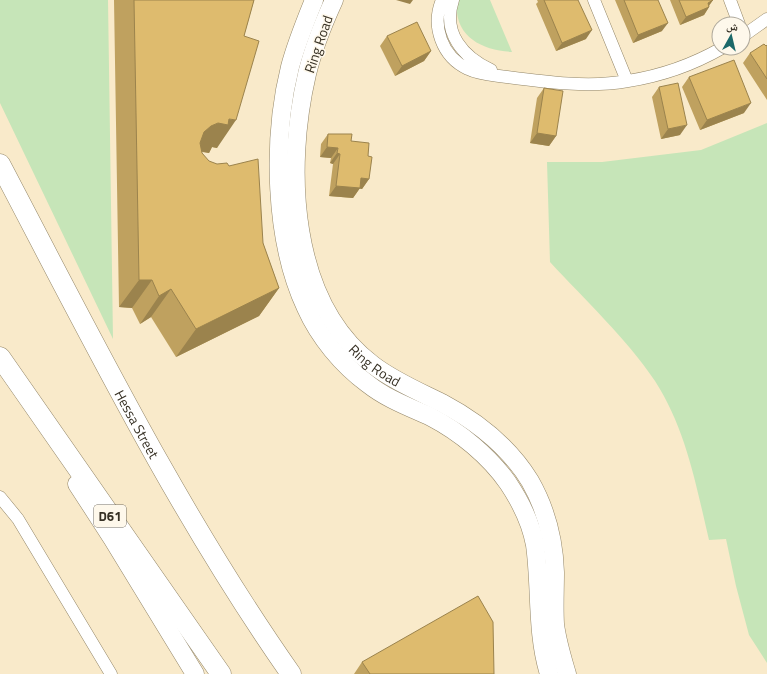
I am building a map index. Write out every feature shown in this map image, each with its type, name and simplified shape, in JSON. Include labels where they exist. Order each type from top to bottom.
[{"type":"main road","name":"Hessa Street","points":[[0,164],[138,426],[204,540],[259,629],[291,674]]},
{"type":"main road","name":"D61","points":[[0,357],[221,674]]},
{"type":"street","name":"Ring Road","points":[[314,0],[299,37],[290,67],[280,133],[278,161],[281,204],[287,244],[293,269],[306,308],[322,336],[343,362],[368,384],[394,401],[450,428],[487,458],[507,481],[525,513],[534,543],[540,631],[543,656],[549,674]]},
{"type":"street","name":"Ring Road","points":[[334,0],[320,32],[307,74],[299,116],[295,159],[296,203],[301,238],[310,274],[325,308],[345,338],[371,364],[404,385],[442,404],[478,425],[511,456],[530,481],[543,509],[552,539],[555,570],[555,623],[567,674]]},
{"type":"street","points":[[442,0],[437,16],[439,35],[445,49],[455,61],[468,69],[484,74],[565,83],[627,82],[688,64],[711,53]]},
{"type":"street","points":[[453,0],[450,16],[452,32],[458,45],[467,56],[478,64],[503,76]]},
{"type":"street","points":[[594,0],[627,82]]},
{"type":"street","points":[[730,0],[736,16]]},
{"type":"street","points":[[751,27],[767,19]]},
{"type":"street","points":[[22,389],[31,413],[44,436],[108,532],[195,674]]},
{"type":"street","points":[[0,497],[18,518],[111,674]]},
{"type":"green space","points":[[0,0],[108,0],[113,339],[0,103]]},
{"type":"green space","points":[[457,0],[490,0],[512,52],[490,48],[471,39],[464,32],[460,23],[457,12]]},
{"type":"green space","points":[[767,123],[767,663],[749,635],[736,586],[726,539],[709,540],[689,458],[675,418],[666,399],[644,365],[605,320],[550,262],[547,162],[602,162],[701,150]]},
{"type":"building","points":[[134,0],[254,0],[244,36],[259,41],[236,120],[229,119],[228,125],[218,123],[211,126],[204,132],[200,143],[202,153],[209,161],[217,164],[227,163],[229,166],[258,159],[263,243],[279,288],[196,329],[171,289],[159,296],[152,280],[139,280]]},
{"type":"building","points":[[544,0],[578,0],[592,30],[562,43]]},
{"type":"building","points":[[624,0],[658,0],[668,23],[638,35]]},
{"type":"building","points":[[679,0],[713,0],[708,3],[709,7],[686,17]]},
{"type":"building","points":[[417,22],[431,51],[402,66],[387,36]]},
{"type":"building","points":[[764,44],[766,46],[767,45],[767,79],[751,55],[751,52]]},
{"type":"building","points":[[734,60],[751,103],[707,120],[689,77]]},
{"type":"building","points":[[678,83],[687,125],[668,129],[659,87]]},
{"type":"building","points":[[544,88],[563,91],[556,136],[537,133]]},
{"type":"building","points":[[328,134],[352,134],[351,141],[369,143],[368,156],[372,157],[369,179],[361,178],[360,188],[336,186],[340,154],[337,153],[338,148],[327,147]]},
{"type":"building","points":[[478,596],[493,622],[494,674],[370,674],[362,662]]}]
